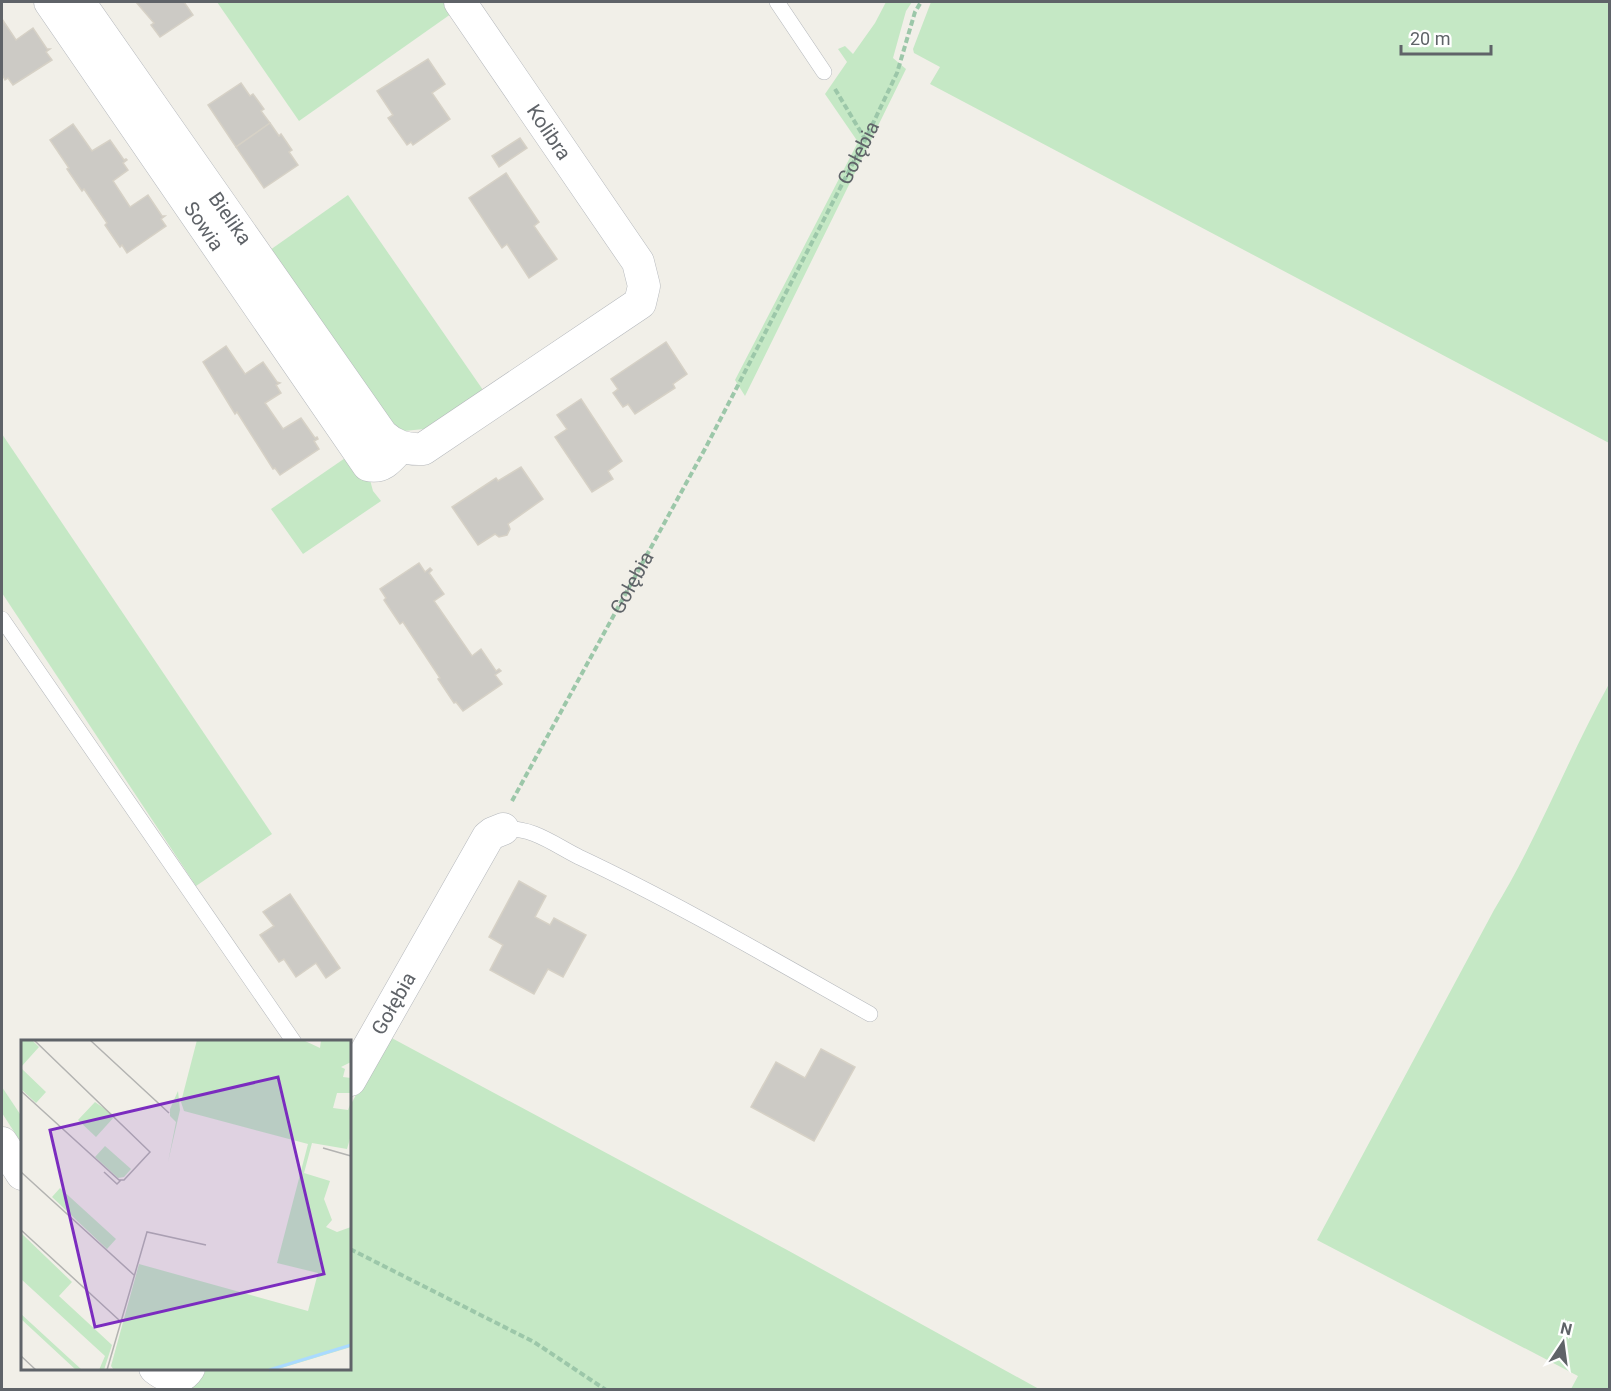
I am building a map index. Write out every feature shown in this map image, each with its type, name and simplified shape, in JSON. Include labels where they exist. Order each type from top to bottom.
[{"type":"street","name":"Sowia","points":[[50,2],[380,444]]},
{"type":"street","name":"Bielika","points":[[79,2],[380,444]]},
{"type":"street","name":"Kolibra","points":[[380,444],[411,450],[423,449],[640,303],[644,286],[638,262],[460,2]]},
{"type":"street","name":"Gołębia","points":[[351,1078],[488,837],[503,829]]},
{"type":"street","points":[[2,1143],[21,1172]]},
{"type":"lane","points":[[777,2],[824,72]]},
{"type":"lane","points":[[2,620],[293,1040]]},
{"type":"lane","points":[[503,829],[515,828],[530,832],[605,869],[725,931],[870,1014]]},
{"type":"path","name":"Gołębia","points":[[503,829],[510,805],[706,447],[865,140],[897,73],[915,12],[921,2]]},
{"type":"path","points":[[824,72],[865,140]]},
{"type":"path","points":[[351,1249],[534,1342],[606,1389]]},
{"type":"green space","points":[[217,2],[452,2],[458,9],[299,121]]},
{"type":"green space","points":[[886,2],[912,2],[906,11],[893,58],[906,69],[745,396],[735,380],[858,142],[825,94],[847,62],[838,49],[845,46],[853,54],[875,23]]},
{"type":"green space","points":[[931,2],[1609,2],[1609,443],[930,84],[940,67],[914,53],[913,49]]},
{"type":"green space","points":[[348,195],[483,390],[424,429],[404,431],[384,425],[263,255]]},
{"type":"green space","points":[[2,434],[272,834],[196,886],[2,593]]},
{"type":"green space","points":[[351,454],[370,480],[373,491],[381,501],[303,554],[271,509]]},
{"type":"green space","points":[[1609,684],[1609,1389],[1571,1389],[1578,1376],[1317,1240],[1525,855]]},
{"type":"green space","points":[[388,1036],[789,1251],[1039,1389],[186,1390],[200,1370],[351,1370],[351,1104]]},
{"type":"green space","points":[[2,1087],[21,1116],[21,1142],[2,1113]]},
{"type":"building","points":[[136,2],[184,2],[193,15],[160,37],[151,25],[154,23]]},
{"type":"building","points":[[2,19],[16,40],[33,28],[47,49],[50,49],[46,52],[52,60],[13,85],[8,78],[5,80],[2,74]]},
{"type":"building","points":[[428,59],[445,84],[432,93],[450,119],[413,145],[411,142],[407,145],[388,118],[393,115],[377,91]]},
{"type":"building","points":[[241,83],[250,96],[253,94],[264,109],[261,111],[270,123],[236,147],[208,105]]},
{"type":"building","points":[[270,123],[292,150],[289,152],[298,165],[264,188],[236,147]]},
{"type":"building","points":[[73,124],[92,151],[110,140],[124,160],[127,160],[123,163],[128,170],[113,181],[130,207],[148,195],[162,216],[165,216],[161,219],[166,226],[127,253],[105,225],[107,223],[84,189],[82,191],[50,140]]},
{"type":"building","points":[[520,138],[527,148],[499,167],[492,156]]},
{"type":"building","points":[[506,173],[539,222],[534,226],[557,259],[529,278],[507,244],[502,248],[469,198]]},
{"type":"building","points":[[666,342],[687,374],[673,384],[675,388],[635,414],[628,404],[623,407],[613,393],[618,389],[611,379]]},
{"type":"building","points":[[226,346],[245,374],[263,362],[280,383],[276,385],[281,393],[265,403],[283,429],[301,418],[318,439],[314,441],[319,449],[280,475],[275,468],[273,469],[237,412],[235,414],[203,362]]},
{"type":"building","points":[[581,399],[622,461],[608,471],[613,479],[592,492],[555,437],[567,429],[557,415]]},
{"type":"building","points":[[521,467],[543,499],[508,524],[510,529],[507,535],[499,537],[495,534],[478,545],[452,507],[496,478],[498,481]]},
{"type":"building","points":[[419,563],[425,572],[430,568],[432,570],[429,573],[444,594],[434,601],[472,656],[481,649],[496,671],[499,669],[501,671],[495,675],[502,684],[463,711],[456,702],[454,703],[403,622],[400,624],[384,600],[386,598],[380,589]]},
{"type":"building","points":[[519,881],[546,896],[535,917],[550,925],[554,918],[586,935],[563,977],[548,969],[534,994],[490,970],[503,945],[489,937]]},
{"type":"building","points":[[290,894],[340,968],[326,978],[316,963],[296,977],[284,959],[279,962],[260,935],[274,926],[263,912]]},
{"type":"building","points":[[821,1049],[855,1067],[814,1141],[751,1107],[776,1062],[805,1078]]}]
